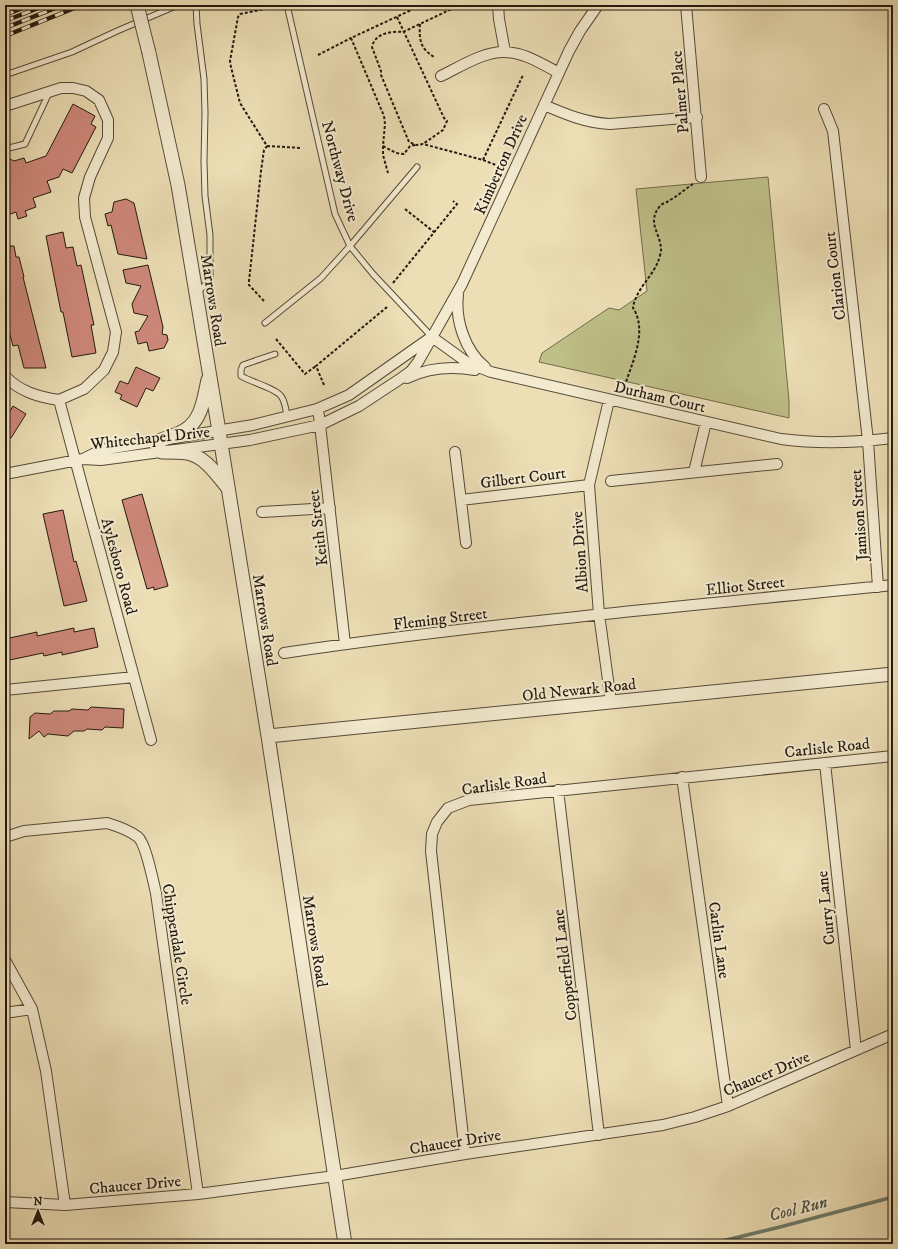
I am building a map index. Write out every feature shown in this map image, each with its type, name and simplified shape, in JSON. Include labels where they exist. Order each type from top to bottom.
[{"type":"street","name":"Marrows Road","points":[[137,5],[178,185],[210,374],[268,736],[345,1244]]},
{"type":"street","points":[[498,5],[498,14],[505,52]]},
{"type":"street","name":"Kimberton Drive","points":[[220,437],[250,440],[320,425],[359,406],[411,371],[418,362],[459,291],[559,73],[580,32],[598,5]]},
{"type":"street","name":"Palmer Place","points":[[686,5],[697,117],[701,177]]},
{"type":"street","points":[[440,76],[481,58],[505,52],[532,59],[559,73]]},
{"type":"street","points":[[5,106],[60,88],[73,88],[86,91],[99,100],[108,120],[108,138],[90,177],[84,198],[85,216],[116,332],[113,352],[104,370],[84,388],[59,400],[42,397],[21,389],[5,376]]},
{"type":"street","points":[[544,105],[576,118],[598,124],[697,117]]},
{"type":"street","name":"Clarion Court","points":[[824,109],[833,131],[868,441]]},
{"type":"street","points":[[459,291],[457,306],[459,318],[467,343],[472,355],[491,372]]},
{"type":"street","name":"Kimberton Drive","points":[[220,437],[253,425],[288,418],[317,409],[349,395],[432,337]]},
{"type":"street","name":"Durham Court","points":[[432,337],[468,362],[491,372],[780,439],[822,443],[868,441],[893,438]]},
{"type":"street","points":[[391,385],[430,369],[465,368],[491,372]]},
{"type":"street","points":[[160,446],[185,430],[196,420],[201,410],[210,374]]},
{"type":"street","name":"Aylesboro Road","points":[[59,400],[79,460],[151,740]]},
{"type":"street","name":"Albion Drive","points":[[609,400],[589,485],[599,614],[611,702]]},
{"type":"street","name":"Keith Street","points":[[317,409],[345,644]]},
{"type":"street","points":[[694,472],[706,422]]},
{"type":"street","name":"Whitechapel Drive","points":[[5,474],[79,460],[101,450],[160,446],[220,437]]},
{"type":"street","name":"Jamison Street","points":[[868,441],[878,587]]},
{"type":"street","points":[[160,446],[198,457],[206,462],[228,488]]},
{"type":"street","name":"Gilbert Court","points":[[456,452],[466,544]]},
{"type":"street","points":[[612,481],[777,464]]},
{"type":"street","name":"Gilbert Court","points":[[461,500],[589,485]]},
{"type":"street","points":[[262,512],[330,508]]},
{"type":"street","name":"Elliot Street","points":[[599,614],[893,585]]},
{"type":"street","name":"Fleming Street","points":[[284,653],[345,644],[599,614]]},
{"type":"street","name":"Old Newark Road","points":[[268,736],[893,674]]},
{"type":"street","points":[[5,690],[134,677]]},
{"type":"street","name":"Carlisle Road","points":[[465,1154],[431,851],[432,834],[437,822],[448,808],[469,800],[893,756]]},
{"type":"street","name":"Curry Lane","points":[[825,763],[856,1050]]},
{"type":"street","name":"Carlin Lane","points":[[682,778],[728,1106]]},
{"type":"street","name":"Copperfield Lane","points":[[558,790],[599,1135]]},
{"type":"street","name":"Chippendale Circle","points":[[5,837],[24,830],[107,823],[119,827],[138,837],[144,848],[156,892],[198,1194]]},
{"type":"street","points":[[5,960],[32,1009],[46,1071],[65,1205]]},
{"type":"street","points":[[5,1012],[32,1009]]},
{"type":"street","name":"Chaucer Drive","points":[[5,1202],[65,1205],[198,1194],[335,1176],[465,1154],[663,1125],[728,1106],[893,1034]]},
{"type":"lane","points":[[5,75],[72,52],[178,5]]},
{"type":"lane","points":[[196,5],[204,79],[205,196],[210,235],[210,280],[196,294]]},
{"type":"lane","name":"Northway Drive","points":[[288,5],[335,214],[350,246],[373,274],[432,337]]},
{"type":"lane","points":[[5,149],[25,144],[50,92]]},
{"type":"lane","points":[[266,323],[321,278],[417,167]]},
{"type":"lane","points":[[275,354],[243,365],[241,376],[248,381],[281,396],[288,418]]},
{"type":"path","points":[[318,55],[422,5]]},
{"type":"path","points":[[416,145],[409,142],[381,74],[372,47],[373,43],[378,37],[395,32],[403,32],[460,5]]},
{"type":"path","points":[[267,146],[240,103],[230,61],[238,17],[240,14],[270,8]]},
{"type":"path","points":[[396,17],[444,118],[447,121],[443,130],[423,144]]},
{"type":"path","points":[[420,24],[421,45],[434,58]]},
{"type":"path","points":[[352,38],[384,116],[385,124],[383,155],[388,173]]},
{"type":"path","points":[[483,160],[523,75]]},
{"type":"path","points":[[383,146],[396,153],[404,154],[410,146],[423,144],[483,160],[501,167]]},
{"type":"path","points":[[267,146],[302,148]]},
{"type":"path","points":[[264,302],[249,285],[249,281],[261,171],[264,150],[267,146]]},
{"type":"path","points":[[620,402],[639,337],[639,326],[636,313],[633,308],[634,303],[638,293],[658,261],[661,250],[654,227],[654,215],[660,204],[670,201],[701,177]]},
{"type":"path","points":[[393,283],[457,204],[453,201]]},
{"type":"path","points":[[405,209],[434,232]]},
{"type":"path","points":[[276,339],[305,374],[387,307]]},
{"type":"path","points":[[316,366],[324,385]]},
{"type":"green space","points":[[768,177],[789,401],[789,418],[539,362],[542,353],[609,308],[619,310],[647,291],[636,189]]},
{"type":"building","points":[[73,104],[95,116],[91,124],[96,127],[72,173],[63,169],[59,177],[47,181],[51,192],[33,198],[36,207],[25,211],[27,216],[18,219],[16,212],[5,216],[5,168],[10,159],[14,161],[24,158],[26,163],[46,156]]},
{"type":"building","points":[[126,199],[134,203],[147,259],[118,254],[111,225],[108,226],[105,214],[112,212],[114,202]]},
{"type":"building","points":[[63,232],[66,248],[73,247],[77,266],[81,265],[94,325],[91,325],[96,353],[72,357],[63,312],[61,312],[46,236]]},
{"type":"building","points":[[5,246],[14,246],[16,257],[19,257],[46,368],[24,368],[18,345],[13,346],[7,323],[5,323]]},
{"type":"building","points":[[148,265],[163,327],[162,334],[167,335],[168,340],[164,348],[149,351],[147,342],[138,344],[135,332],[139,331],[148,316],[134,313],[132,304],[141,286],[126,283],[123,270]]},
{"type":"building","points":[[136,367],[160,378],[153,391],[146,388],[137,407],[120,399],[122,395],[115,392],[120,381],[128,384]]},
{"type":"building","points":[[13,406],[26,414],[11,438],[5,434],[5,408],[10,411]]},
{"type":"building","points":[[142,494],[168,586],[154,590],[154,587],[147,589],[122,500]]},
{"type":"building","points":[[63,510],[74,562],[76,561],[87,601],[64,606],[43,514]]},
{"type":"building","points":[[74,628],[74,632],[94,628],[98,647],[62,655],[62,652],[44,656],[43,653],[5,661],[5,639],[37,632],[37,636]]},
{"type":"building","points":[[91,707],[124,709],[123,728],[105,727],[102,730],[87,729],[84,731],[74,731],[68,736],[48,734],[44,737],[39,731],[29,739],[30,717],[35,713],[50,714],[54,711],[69,711],[72,709],[88,710]]},
{"type":"waterway","name":"Cool Run","points":[[710,1244],[893,1197]]},
{"type":"railway","points":[[5,15],[30,5]]},
{"type":"railway","points":[[5,21],[46,5]]},
{"type":"railway","points":[[5,28],[63,5]]},
{"type":"railway","points":[[5,36],[82,5]]}]
